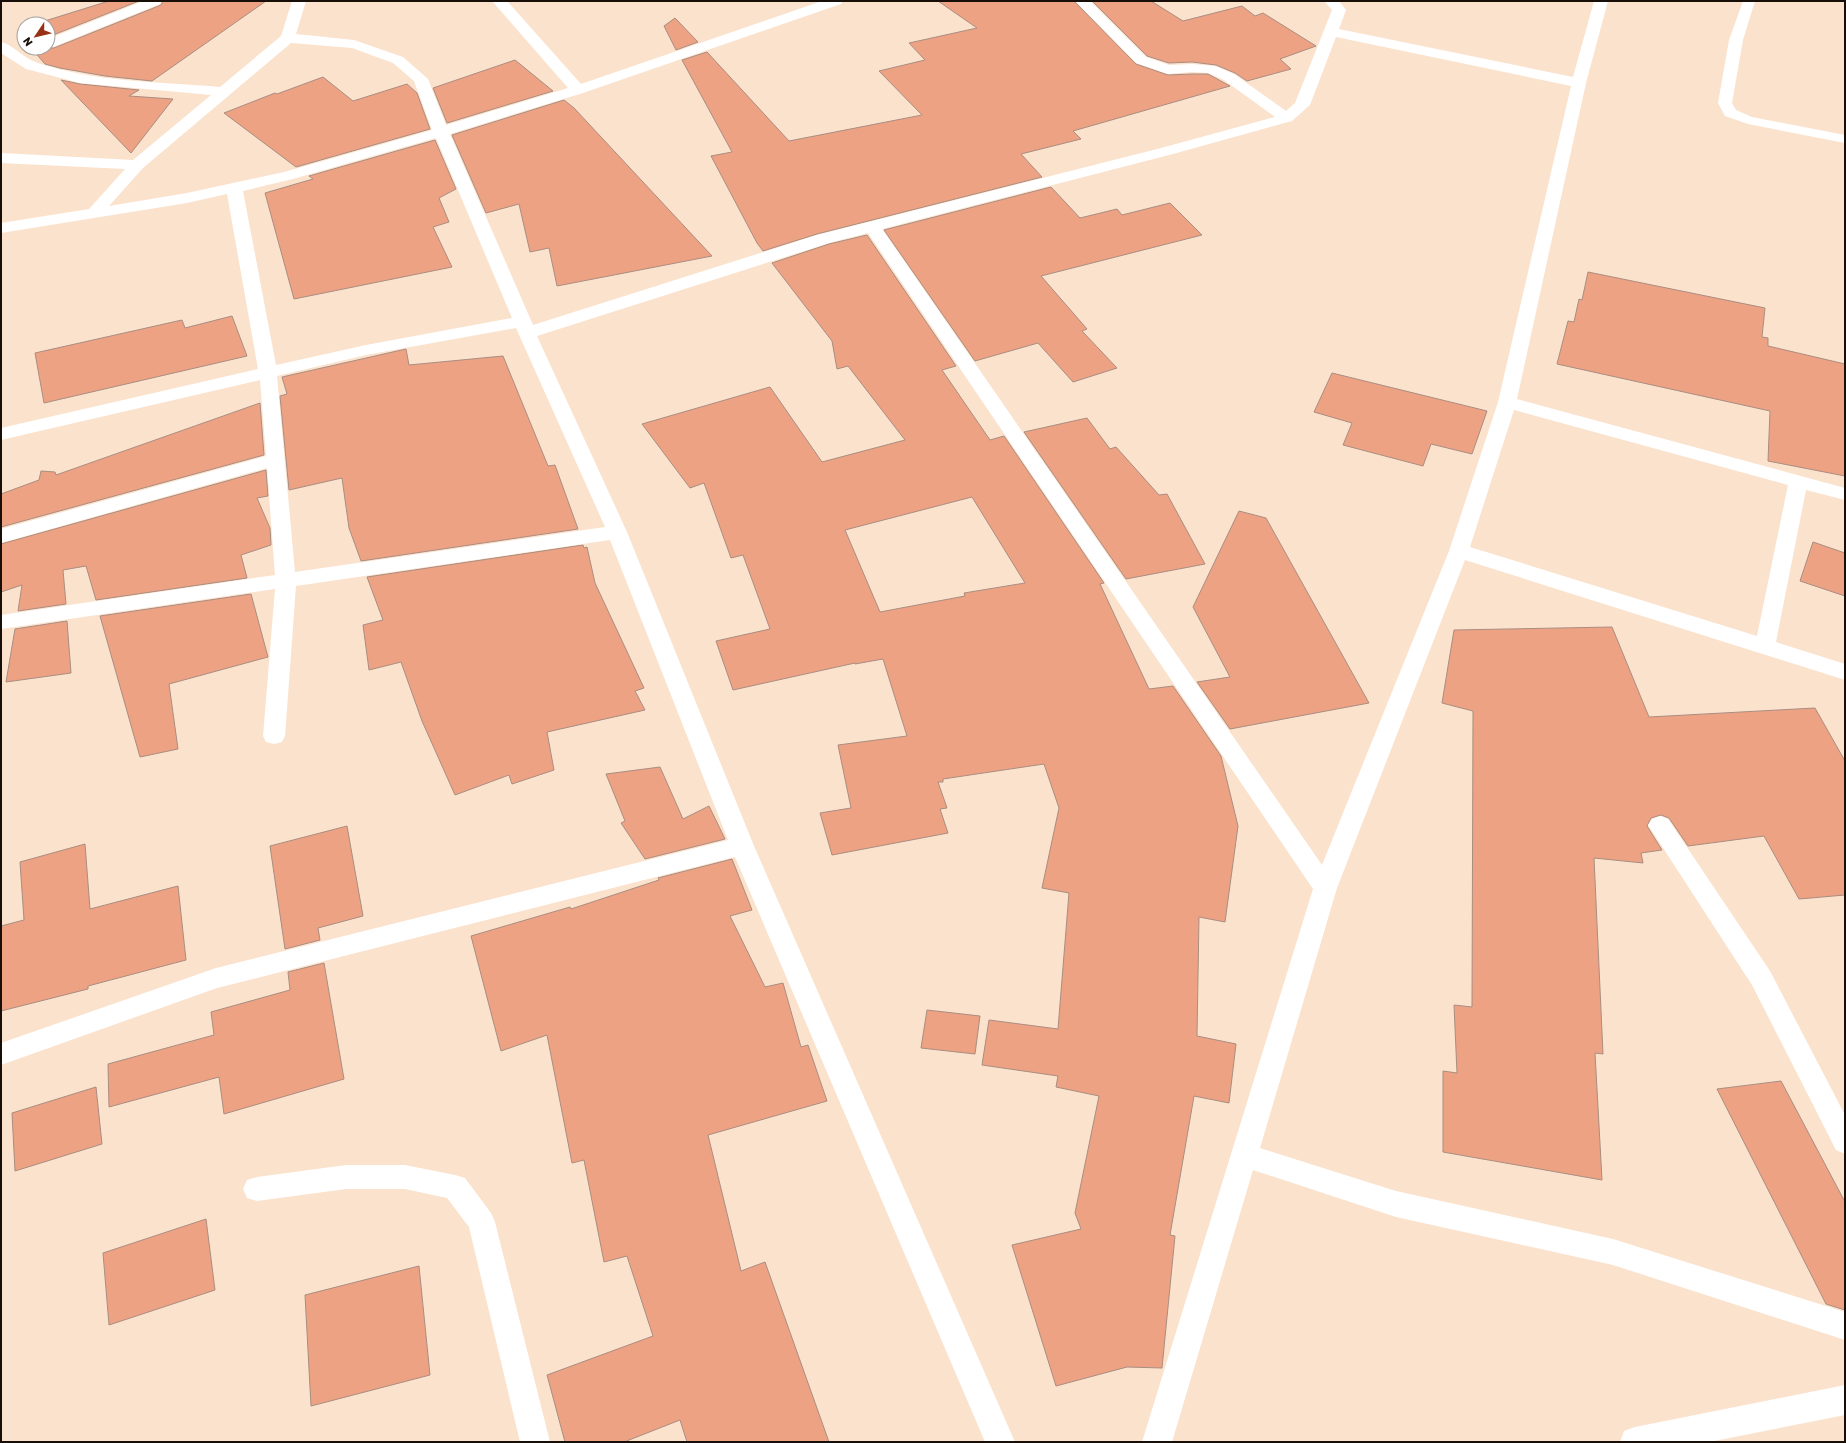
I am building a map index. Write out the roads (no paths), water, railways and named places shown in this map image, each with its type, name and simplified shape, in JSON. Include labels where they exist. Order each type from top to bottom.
[{"type":"street","points":[[56,41],[155,1]]},
{"type":"street","points":[[94,213],[137,165],[288,38],[299,1]]},
{"type":"street","points":[[499,1],[578,90]]},
{"type":"street","points":[[1,228],[187,198],[287,176],[441,132],[578,90],[836,1]]},
{"type":"street","points":[[1082,1],[1141,60],[1168,70],[1192,68],[1210,69],[1229,77],[1287,118]]},
{"type":"street","points":[[1,434],[366,350],[525,327],[823,239],[1159,153],[1287,118],[1302,105],[1331,32],[1339,10],[1331,1]]},
{"type":"street","points":[[1156,1442],[1325,888],[1459,551],[1507,402],[1579,83],[1601,1]]},
{"type":"street","points":[[1331,32],[1579,83]]},
{"type":"street","points":[[288,38],[354,44],[398,60],[421,79],[441,132],[525,327],[617,532],[742,846],[1000,1442]]},
{"type":"street","points":[[1,46],[15,57],[31,66],[80,79],[224,92]]},
{"type":"street","points":[[1,158],[137,165]]},
{"type":"street","points":[[234,188],[268,372],[286,580],[274,736]]},
{"type":"street","points":[[872,227],[1325,888]]},
{"type":"street","points":[[1507,402],[1845,494]]},
{"type":"street","points":[[1,536],[276,459]]},
{"type":"street","points":[[1765,646],[1798,481]]},
{"type":"street","points":[[1,622],[617,532]]},
{"type":"street","points":[[1459,551],[1845,672]]},
{"type":"street","points":[[1660,825],[1761,978],[1845,1142]]},
{"type":"street","points":[[1,1054],[216,978],[742,846]]},
{"type":"street","points":[[1244,1155],[1396,1204],[1613,1252],[1845,1326]]},
{"type":"street","points":[[257,1189],[346,1178],[405,1177],[455,1187],[481,1222],[536,1442]]},
{"type":"street","points":[[1635,1442],[1845,1400]]},
{"type":"lane","points":[[1749,1],[1736,40],[1725,103],[1730,113],[1748,120],[1845,139]]}]
